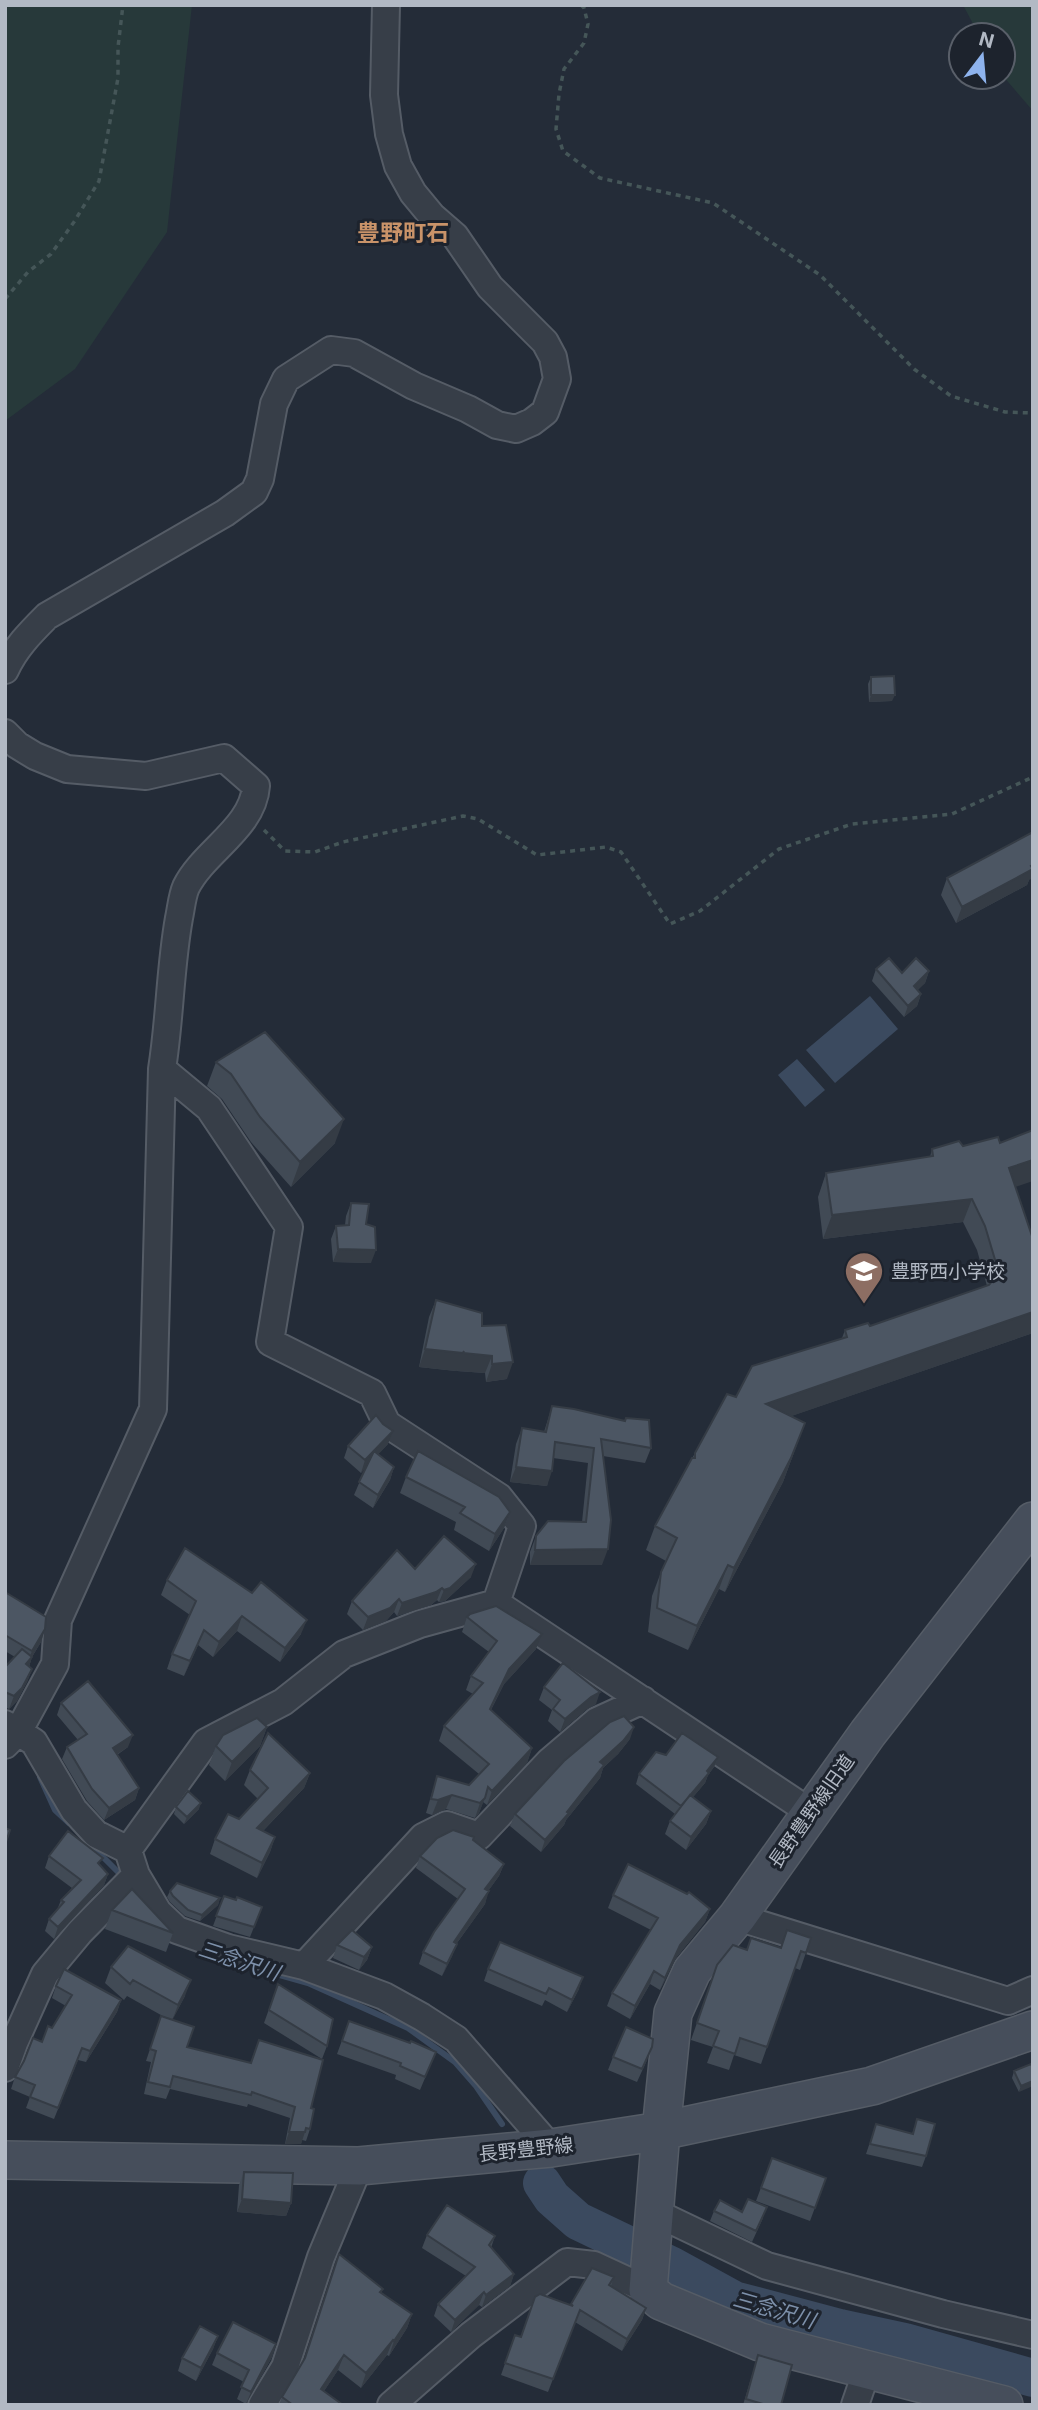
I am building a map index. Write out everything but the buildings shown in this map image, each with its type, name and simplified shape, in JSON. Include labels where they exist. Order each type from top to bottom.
[{"type":"street","points":[[5,670],[12,654],[26,636],[47,616],[225,513],[254,492],[260,479],[274,404],[286,379],[331,350],[354,354],[496,425],[516,429],[545,412],[556,379],[553,357],[545,342],[490,288],[455,236],[432,216],[414,193],[398,166],[388,134],[384,95],[386,5]]},
{"type":"street","points":[[5,733],[17,745],[35,756],[66,769],[146,776],[224,758],[257,786],[256,796],[248,814],[185,888],[172,959],[169,1024],[162,1069],[153,1409],[58,1620],[55,1664],[10,1734],[34,1742],[74,1810],[130,1873],[158,1912],[177,1930],[228,1948],[304,1966],[384,1996],[456,2039],[551,2148]]},
{"type":"street","points":[[162,1069],[209,1108],[289,1227],[270,1342],[372,1392],[387,1424],[499,1497],[522,1526],[496,1603]]},
{"type":"street","name":"長野豊野線旧道","points":[[649,2281],[673,2013],[692,1971],[737,1917],[868,1733],[1033,1521]]},
{"type":"street","points":[[5,2068],[45,1974],[130,1873],[206,1742],[283,1702],[344,1654],[420,1624],[496,1603],[810,1812]]},
{"type":"street","points":[[304,1966],[423,1836],[447,1825],[479,1836],[549,1762],[597,1721],[643,1700]]},
{"type":"street","points":[[737,1917],[1008,2001],[1033,1990]]},
{"type":"street","name":"長野豊野線","points":[[5,2160],[359,2166],[551,2148],[661,2131],[872,2086],[1033,2030]]},
{"type":"street","points":[[262,2405],[285,2367],[321,2257],[359,2166]]},
{"type":"street","points":[[654,2221],[767,2266],[943,2314],[1033,2334]]},
{"type":"street","points":[[391,2405],[471,2335],[567,2262],[594,2266],[649,2281],[661,2301],[760,2342],[1003,2405]]},
{"type":"street","points":[[855,2405],[867,2370]]},
{"type":"path","points":[[5,299],[28,272],[51,254],[99,181],[118,78],[118,47],[123,5]]},
{"type":"path","points":[[581,5],[588,24],[584,43],[564,69],[559,94],[556,128],[563,151],[600,178],[713,203],[820,275],[914,369],[951,396],[1005,412],[1033,413]]},
{"type":"path","points":[[248,814],[285,851],[315,852],[342,842],[463,816],[478,819],[537,855],[606,847],[621,852],[670,924],[700,911],[779,849],[852,824],[952,814],[1033,777]]},
{"type":"shaded area","points":[[5,5],[192,5],[167,232],[75,369],[5,421]]},
{"type":"shaded area","points":[[963,5],[1033,5],[1033,111],[1016,91],[1017,21],[972,21]]},
{"type":"water","points":[[870,996],[898,1029],[835,1083],[806,1050]]},
{"type":"water","points":[[797,1059],[825,1090],[805,1107],[778,1075]]},
{"type":"waterway","name":"三念沢川","points":[[40,1777],[55,1810],[69,1823]]},
{"type":"waterway","name":"三念沢川","points":[[89,1843],[123,1877]]},
{"type":"waterway","name":"三念沢川","points":[[255,1968],[308,1983],[408,2028],[455,2062],[476,2086],[502,2124]]},
{"type":"waterway","name":"三念沢川","points":[[542,2183],[552,2198],[578,2221],[672,2266],[734,2300],[905,2342],[1033,2378]]},
{"type":"place","name":"豊野西小学校","points":[[864,1305]]},
{"type":"district","name":"豊野町石","points":[[403,233]]}]
